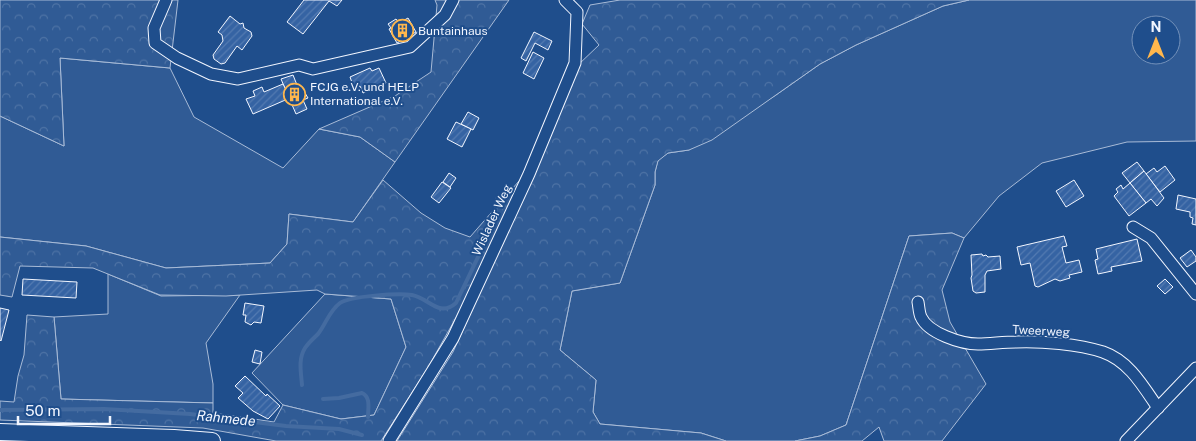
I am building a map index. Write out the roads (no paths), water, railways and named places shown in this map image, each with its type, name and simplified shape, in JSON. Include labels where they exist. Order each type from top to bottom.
[{"type":"main road","points":[[0,432],[212,441]]},
{"type":"street","points":[[166,0],[154,28],[155,43],[178,58],[212,74],[238,79],[299,65],[313,69],[410,47],[445,15],[453,0]]},
{"type":"street","name":"Wislader Weg","points":[[389,441],[453,338],[529,174],[575,63],[577,12],[565,0]]},
{"type":"street","points":[[1133,227],[1151,238],[1196,294]]},
{"type":"street","name":"Tweerweg","points":[[918,302],[921,318],[934,331],[953,340],[976,344],[1016,342],[1060,344],[1103,352],[1136,374],[1158,408]]},
{"type":"street","points":[[1126,441],[1196,368]]},
{"type":"waterway","points":[[302,385],[301,357],[303,352],[340,303],[364,297],[397,294],[412,295],[439,308],[450,307],[456,303],[490,232],[495,218],[497,199]]},
{"type":"waterway","points":[[323,399],[362,393],[368,400],[368,417]]},
{"type":"waterway","name":"Rahmede","points":[[0,410],[104,409],[190,414],[286,426],[339,429],[362,435]]},
{"type":"place","name":"Buntainhaus","points":[[402,31]]},
{"type":"place","name":"FCJG e.V. und HELP International e.V.","points":[[294,94]]}]
